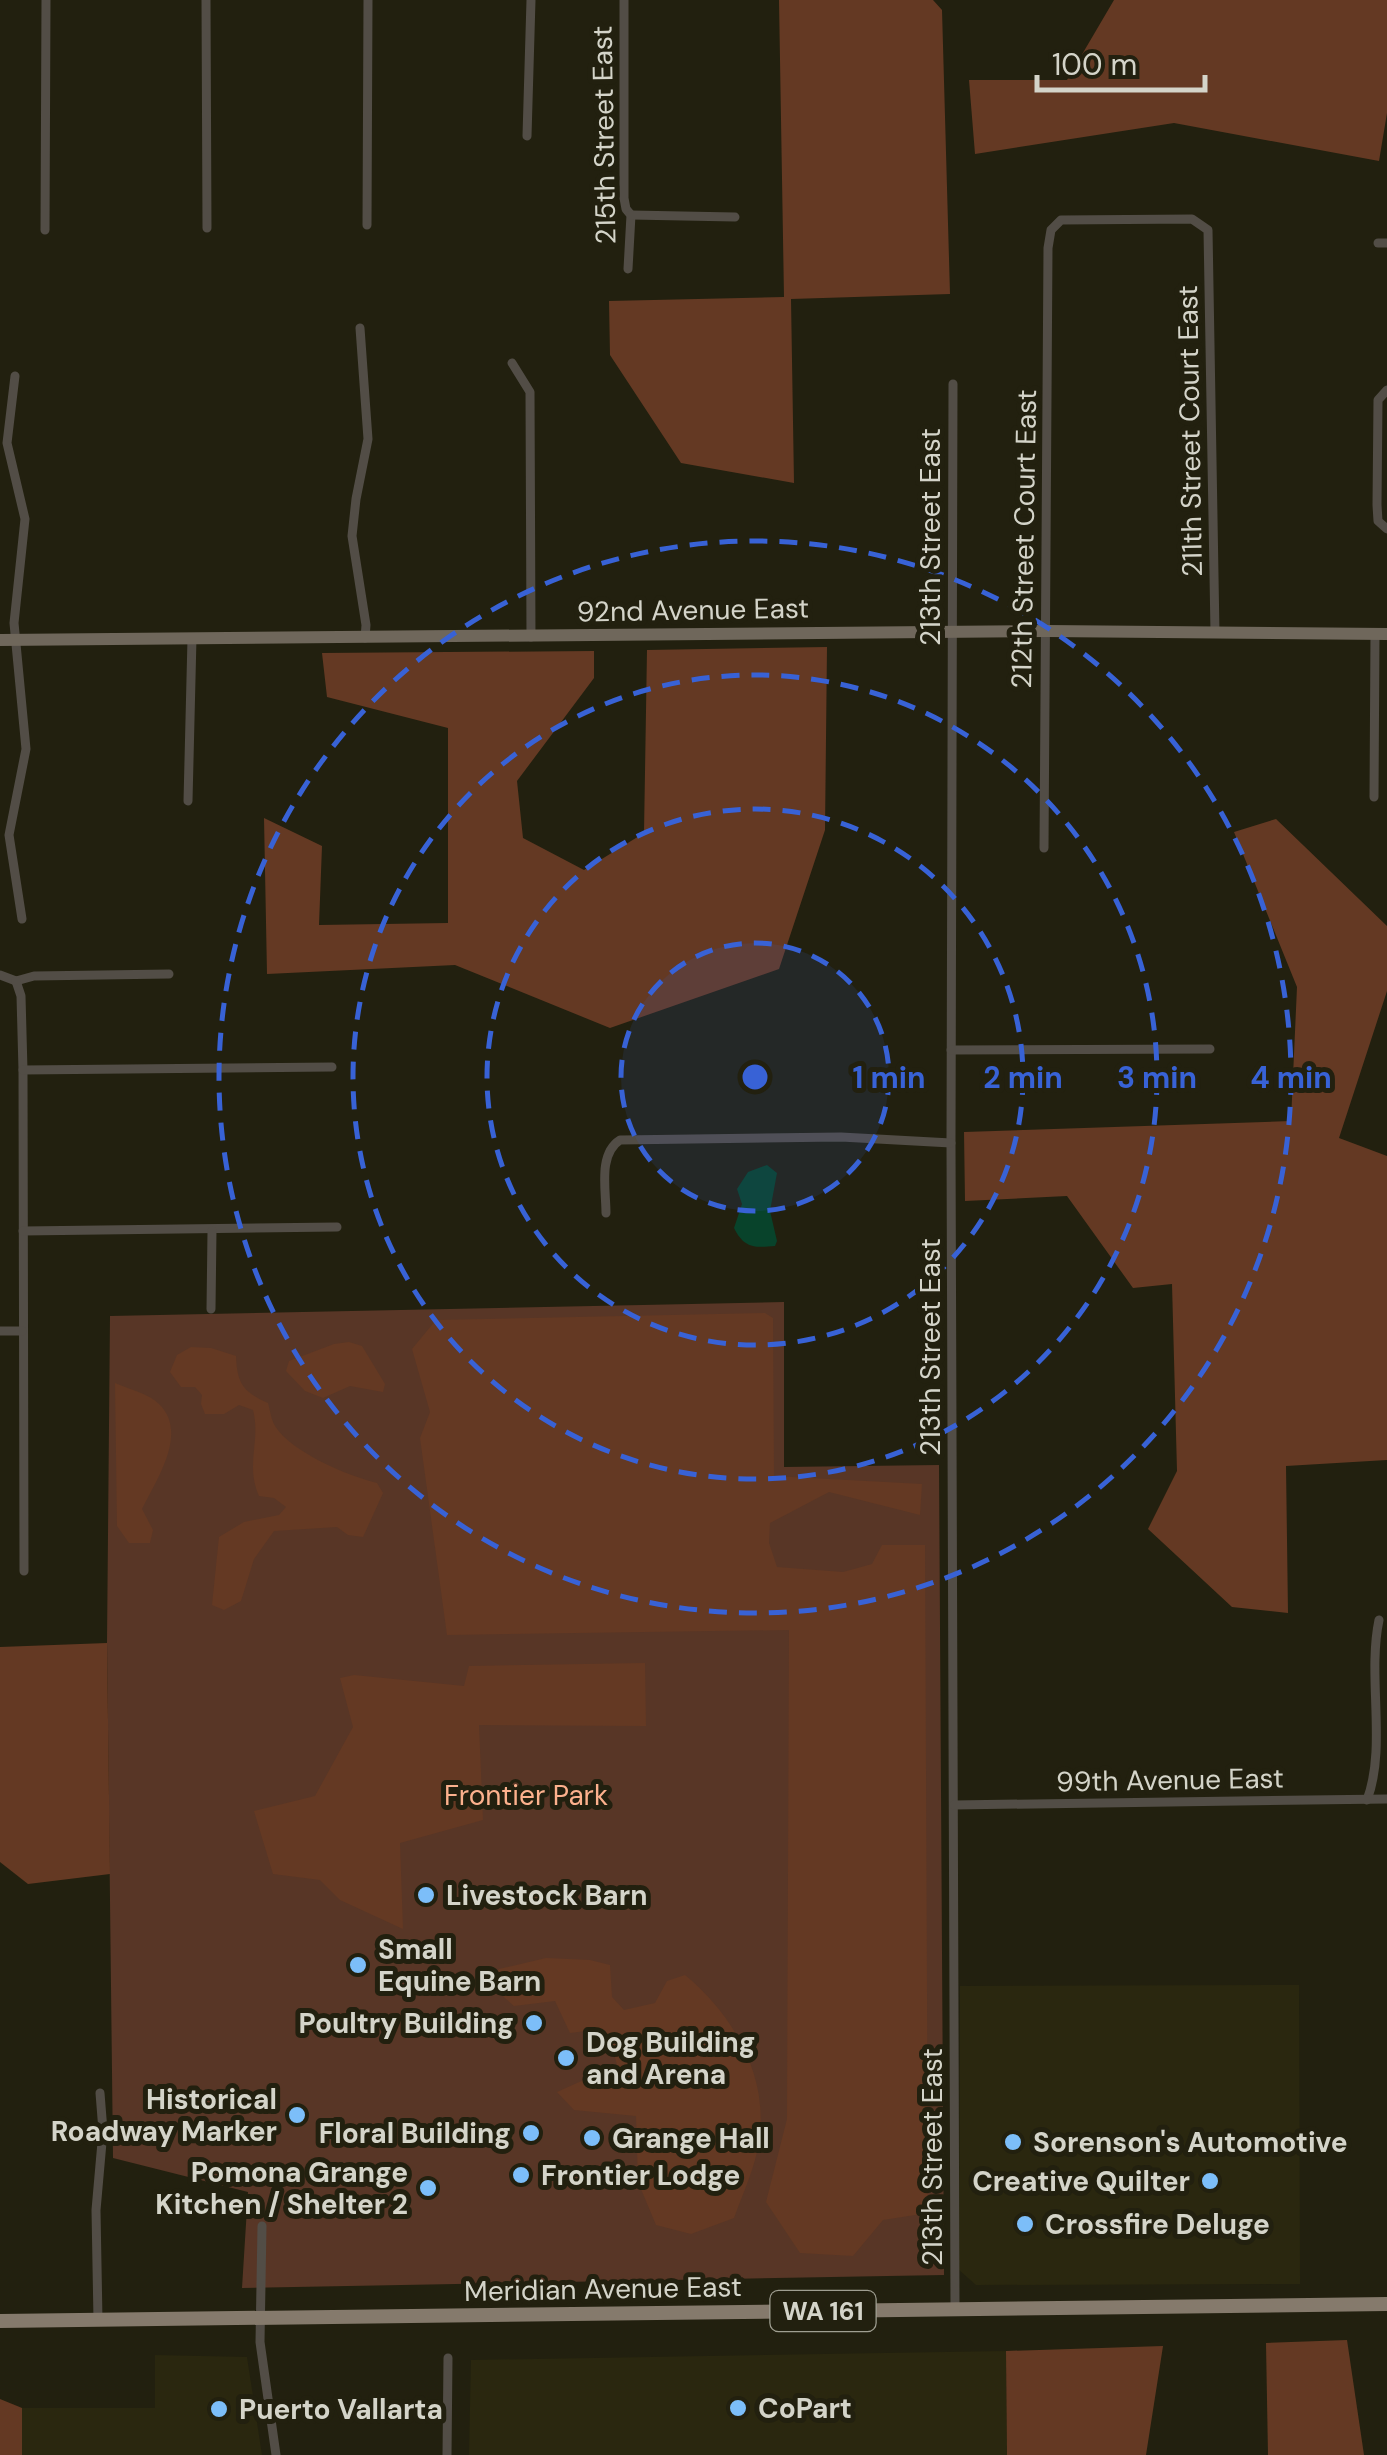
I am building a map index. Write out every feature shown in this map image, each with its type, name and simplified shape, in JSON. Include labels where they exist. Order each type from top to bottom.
[{"type":"main road","name":"Meridian Avenue East","points":[[0,2321],[1387,2304]]},
{"type":"street","points":[[45,230],[46,0]]},
{"type":"street","points":[[206,0],[206,228]]},
{"type":"street","points":[[367,225],[368,0]]},
{"type":"street","points":[[528,136],[530,0]]},
{"type":"street","name":"215th Street East","points":[[624,0],[624,198],[631,215],[628,269]]},
{"type":"street","points":[[631,215],[735,217]]},
{"type":"street","name":"211th Street Court East","points":[[1051,230],[1068,219],[1192,220],[1208,230],[1214,633]]},
{"type":"street","name":"212th Street Court East","points":[[1044,848],[1051,230]]},
{"type":"street","points":[[360,328],[368,439],[352,536],[365,638]]},
{"type":"street","points":[[512,363],[530,392],[531,637]]},
{"type":"street","points":[[15,376],[7,443],[25,519],[14,623],[26,750],[9,835],[22,919]]},
{"type":"street","name":"213th Street East","points":[[953,384],[955,2309]]},
{"type":"street","points":[[1384,392],[1378,400],[1377,505],[1384,527]]},
{"type":"street","name":"92nd Avenue East","points":[[0,640],[1047,631],[1381,634]]},
{"type":"street","points":[[1374,797],[1381,634]]},
{"type":"street","points":[[188,801],[192,638]]},
{"type":"street","points":[[0,974],[16,981],[34,976],[169,974]]},
{"type":"street","points":[[16,981],[23,1070],[24,1571]]},
{"type":"street","points":[[951,1050],[1210,1049]]},
{"type":"street","points":[[23,1070],[332,1067]]},
{"type":"street","points":[[606,1213],[606,1156],[614,1142],[620,1140],[841,1137],[951,1143]]},
{"type":"street","points":[[23,1232],[338,1227]]},
{"type":"street","points":[[212,1231],[212,1309]]},
{"type":"street","points":[[0,1331],[22,1331]]},
{"type":"street","points":[[1367,1800],[1374,1784],[1376,1762],[1373,1648],[1379,1620]]},
{"type":"street","name":"99th Avenue East","points":[[954,1805],[1387,1800]]},
{"type":"street","points":[[98,2320],[96,2210],[103,2132],[100,2093]]},
{"type":"street","points":[[262,2226],[259,2319],[276,2455]]},
{"type":"street","points":[[447,2455],[448,2358]]},
{"type":"shaded area","points":[[779,0],[933,0],[942,10],[950,294],[791,299],[794,483],[681,463],[610,355],[609,301],[784,297]]},
{"type":"shaded area","points":[[1114,0],[1387,0],[1387,113],[1379,161],[1174,123],[975,154],[969,80],[1067,80]]},
{"type":"shaded area","points":[[827,647],[825,830],[779,969],[610,1028],[455,965],[267,974],[264,818],[322,846],[319,925],[448,923],[448,728],[327,697],[322,653],[594,651],[594,678],[517,781],[523,838],[584,870],[644,833],[647,650]]},
{"type":"shaded area","points":[[1276,819],[1387,926],[1387,991],[1339,1138],[1387,1156],[1387,1460],[1286,1466],[1288,1613],[1232,1607],[1148,1529],[1177,1471],[1172,1284],[1133,1288],[1067,1196],[965,1201],[964,1132],[1291,1121],[1297,987],[1234,832]]},
{"type":"shaded area","points":[[767,1165],[777,1173],[770,1211],[777,1241],[775,1246],[755,1246],[742,1240],[734,1228],[742,1204],[737,1189],[748,1172]]},
{"type":"shaded area","points":[[765,1313],[773,1318],[774,1476],[922,1484],[920,1515],[829,1492],[770,1523],[769,1543],[777,1567],[843,1572],[872,1564],[882,1545],[925,1545],[928,2213],[883,2220],[853,2256],[800,2253],[766,2202],[787,2119],[789,1630],[447,1635],[420,1438],[430,1412],[412,1349],[436,1320]]},
{"type":"shaded area","points":[[349,1342],[362,1346],[385,1384],[383,1392],[350,1386],[323,1398],[305,1391],[286,1371],[289,1361]]},
{"type":"shaded area","points":[[191,1347],[236,1356],[243,1385],[268,1403],[283,1436],[321,1462],[377,1483],[383,1493],[363,1537],[348,1535],[337,1527],[274,1531],[254,1559],[241,1601],[224,1610],[212,1605],[219,1537],[244,1522],[279,1515],[286,1507],[274,1498],[259,1496],[255,1485],[253,1410],[239,1405],[224,1414],[205,1414],[202,1395],[195,1387],[181,1387],[170,1372],[177,1355]]},
{"type":"shaded area","points":[[115,1383],[155,1400],[171,1429],[167,1456],[142,1509],[153,1530],[150,1543],[129,1543],[117,1526]]},
{"type":"shaded area","points":[[107,1643],[110,1874],[28,1884],[0,1862],[0,1647]]},
{"type":"shaded area","points":[[645,1663],[646,1726],[479,1725],[483,1820],[400,1843],[403,1929],[340,1900],[320,1880],[273,1874],[254,1811],[315,1796],[353,1727],[340,1678],[354,1675],[464,1686],[469,1666]]},
{"type":"shaded area","points":[[546,1958],[610,1965],[612,1997],[624,2010],[655,2003],[667,1981],[685,1975],[720,2011],[746,2053],[760,2101],[757,2152],[734,2218],[691,2234],[656,2225],[638,2182],[636,2116],[574,2110],[557,2092],[617,2065],[611,2042],[594,2030],[570,2033],[555,2001],[514,2006],[488,1983],[499,1969]]},
{"type":"shaded area","points":[[1299,1985],[1300,2284],[976,2285],[959,2270],[960,1986]]},
{"type":"shaded area","points":[[1347,2340],[1364,2455],[1268,2455],[1266,2343]]},
{"type":"shaded area","points":[[1163,2346],[1146,2455],[1007,2455],[1006,2351]]},
{"type":"shaded area","name":"CoPart","points":[[1006,2351],[1007,2455],[469,2455],[471,2360]]},
{"type":"shaded area","points":[[155,2355],[247,2357],[262,2455],[22,2455],[22,2408],[155,2408]]},
{"type":"shaded area","points":[[0,2399],[22,2408],[22,2455],[0,2455]]},
{"type":"green space","name":"Frontier Park","points":[[784,1302],[784,1467],[939,1465],[944,2275],[242,2288],[248,2192],[113,2158],[107,1643],[110,1316]]},
{"type":"place","name":"Livestock Barn","points":[[426,1895]]},
{"type":"place","name":"Small Equine Barn","points":[[358,1965]]},
{"type":"place","name":"Poultry Building","points":[[534,2023]]},
{"type":"place","name":"Dog Building and Arena","points":[[566,2058]]},
{"type":"place","name":"Historical Roadway Marker","points":[[297,2115]]},
{"type":"place","name":"Floral Building","points":[[531,2133]]},
{"type":"place","name":"Grange Hall","points":[[592,2138]]},
{"type":"place","name":"Sorenson's Automotive","points":[[1013,2142]]},
{"type":"place","name":"Frontier Lodge","points":[[521,2175]]},
{"type":"place","name":"Creative Quilter","points":[[1210,2181]]},
{"type":"place","name":"Pomona Grange Kitchen / Shelter 2","points":[[428,2188]]},
{"type":"place","name":"Crossfire Deluge","points":[[1025,2224]]},
{"type":"place","name":"CoPart","points":[[738,2408]]},
{"type":"place","name":"Puerto Vallarta","points":[[219,2409]]}]
